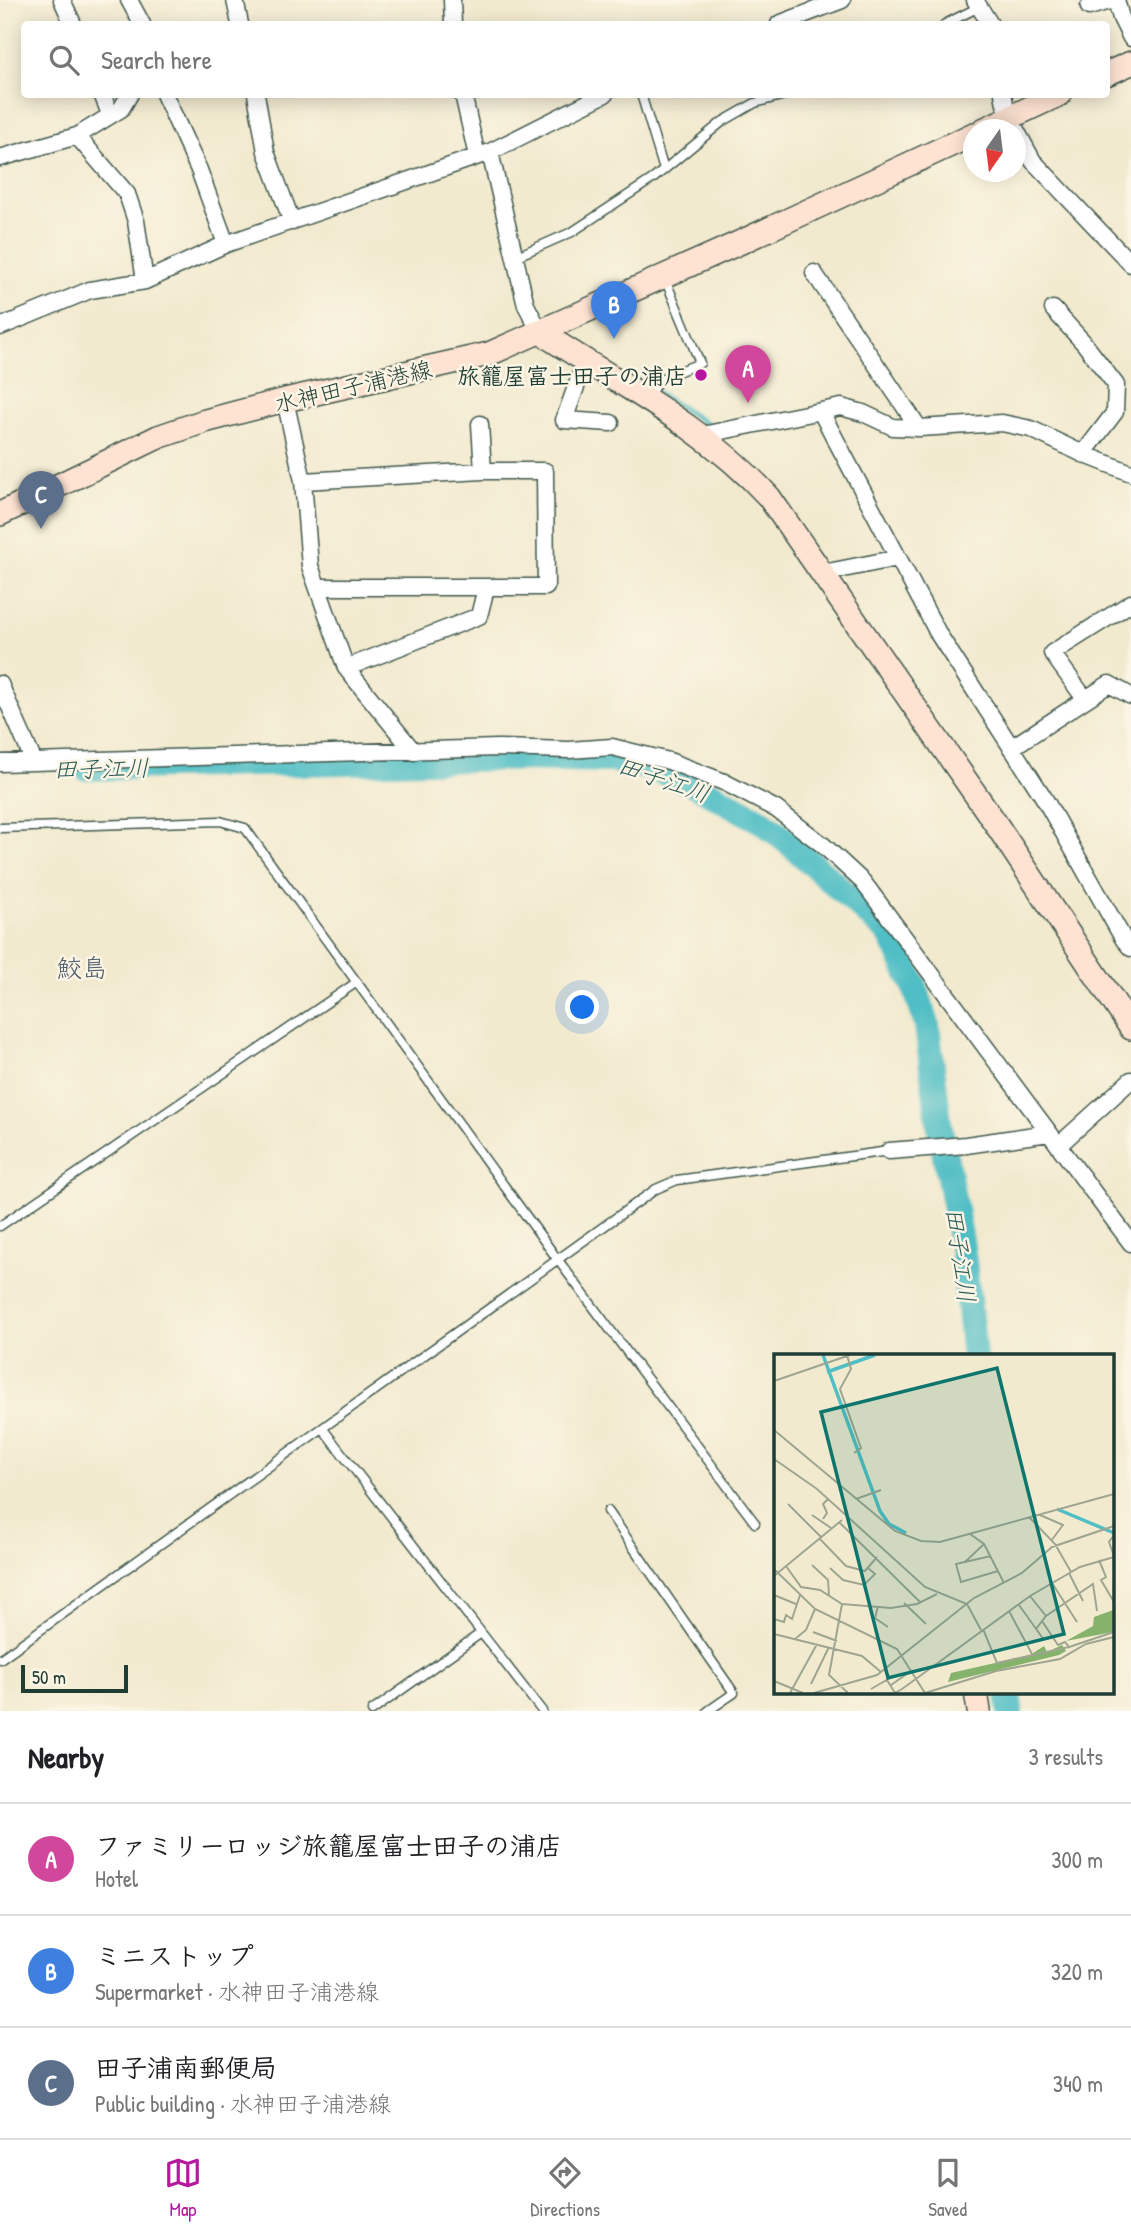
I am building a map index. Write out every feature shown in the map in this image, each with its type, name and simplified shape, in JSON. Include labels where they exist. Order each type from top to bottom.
[{"type":"main road","points":[[1110,73],[1131,63]]},
{"type":"main road","points":[[1023,119],[1054,98]]},
{"type":"main road","name":"水神田子浦港線","points":[[0,514],[158,437],[205,421],[489,354],[963,139]]},
{"type":"main road","points":[[540,332],[585,362],[651,393],[748,475],[769,497],[994,821],[1131,1028]]},
{"type":"street","points":[[62,0],[72,21]]},
{"type":"street","points":[[130,0],[140,21]]},
{"type":"street","points":[[235,0],[239,21]]},
{"type":"street","points":[[452,0],[453,21]]},
{"type":"street","points":[[787,21],[842,0]]},
{"type":"street","points":[[1089,7],[1114,0],[1131,38]]},
{"type":"street","points":[[981,2],[989,21]]},
{"type":"street","points":[[104,98],[110,114]]},
{"type":"street","points":[[0,158],[77,136],[121,108],[127,98]]},
{"type":"street","points":[[166,98],[199,170],[226,244]]},
{"type":"street","points":[[257,98],[266,152],[292,222]]},
{"type":"street","points":[[464,98],[515,257],[526,305],[540,332]]},
{"type":"street","points":[[0,327],[89,290],[145,281],[226,244],[483,154],[596,98]]},
{"type":"street","points":[[1004,98],[1011,119]]},
{"type":"street","points":[[77,136],[127,194],[136,221],[145,281]]},
{"type":"street","points":[[1026,149],[1033,161],[1131,264]]},
{"type":"street","points":[[814,272],[919,429]]},
{"type":"street","points":[[1053,309],[1116,385],[1115,412],[1083,454]]},
{"type":"street","points":[[585,362],[564,420],[611,423]]},
{"type":"street","points":[[285,400],[303,481],[310,566],[346,667],[414,752]]},
{"type":"street","points":[[702,435],[841,407],[863,413],[893,427],[919,429],[1002,423],[1031,429],[1131,473]]},
{"type":"street","points":[[821,412],[939,635],[1044,798],[1131,948]]},
{"type":"street","points":[[480,424],[483,471]]},
{"type":"street","points":[[303,481],[483,471],[545,471],[546,587],[318,587]]},
{"type":"street","points":[[823,573],[898,558]]},
{"type":"street","points":[[346,667],[479,616],[486,588]]},
{"type":"street","points":[[1085,699],[1052,653],[1131,603]]},
{"type":"street","points":[[0,684],[34,762]]},
{"type":"street","points":[[1011,748],[1109,684],[1131,696]]},
{"type":"street","points":[[0,763],[612,747],[669,761],[724,782],[776,809],[823,845],[863,883],[1131,1243]]},
{"type":"street","points":[[889,1151],[1054,1139],[1131,1080]]},
{"type":"lane","points":[[950,21],[981,2]]},
{"type":"lane","points":[[642,98],[664,170]]},
{"type":"lane","points":[[515,257],[572,232],[664,170],[722,122],[755,103],[774,98]]},
{"type":"lane","points":[[651,393],[660,379],[700,363],[664,276]]},
{"type":"lane","points":[[0,828],[220,821],[245,828],[558,1259],[755,1523]]},
{"type":"lane","points":[[0,1226],[357,982]]},
{"type":"lane","points":[[0,1658],[656,1189],[677,1180],[889,1151]]},
{"type":"lane","points":[[323,1429],[542,1711]]},
{"type":"lane","points":[[608,1511],[734,1693],[708,1711]]},
{"type":"lane","points":[[372,1711],[481,1633]]},
{"type":"waterway","points":[[638,380],[710,426],[714,425]]},
{"type":"waterway","name":"田子江川","points":[[86,768],[515,758],[613,760],[652,768],[696,785],[763,822],[890,934],[915,987],[927,1025],[939,1123],[963,1252],[974,1354]]},
{"type":"waterway","name":"田子江川","points":[[1008,1694],[1010,1711]]},
{"type":"place","name":"ミニストップ","points":[[614,339]]},
{"type":"place","name":"旅籠屋富士田子の浦店","points":[[701,375]]},
{"type":"place","name":"ファミリーロッジ旅籠屋富士田子の浦店","points":[[748,403]]},
{"type":"place","name":"田子浦南郵便局","points":[[41,529]]},
{"type":"district","name":"鮫島","points":[[82,967]]}]
